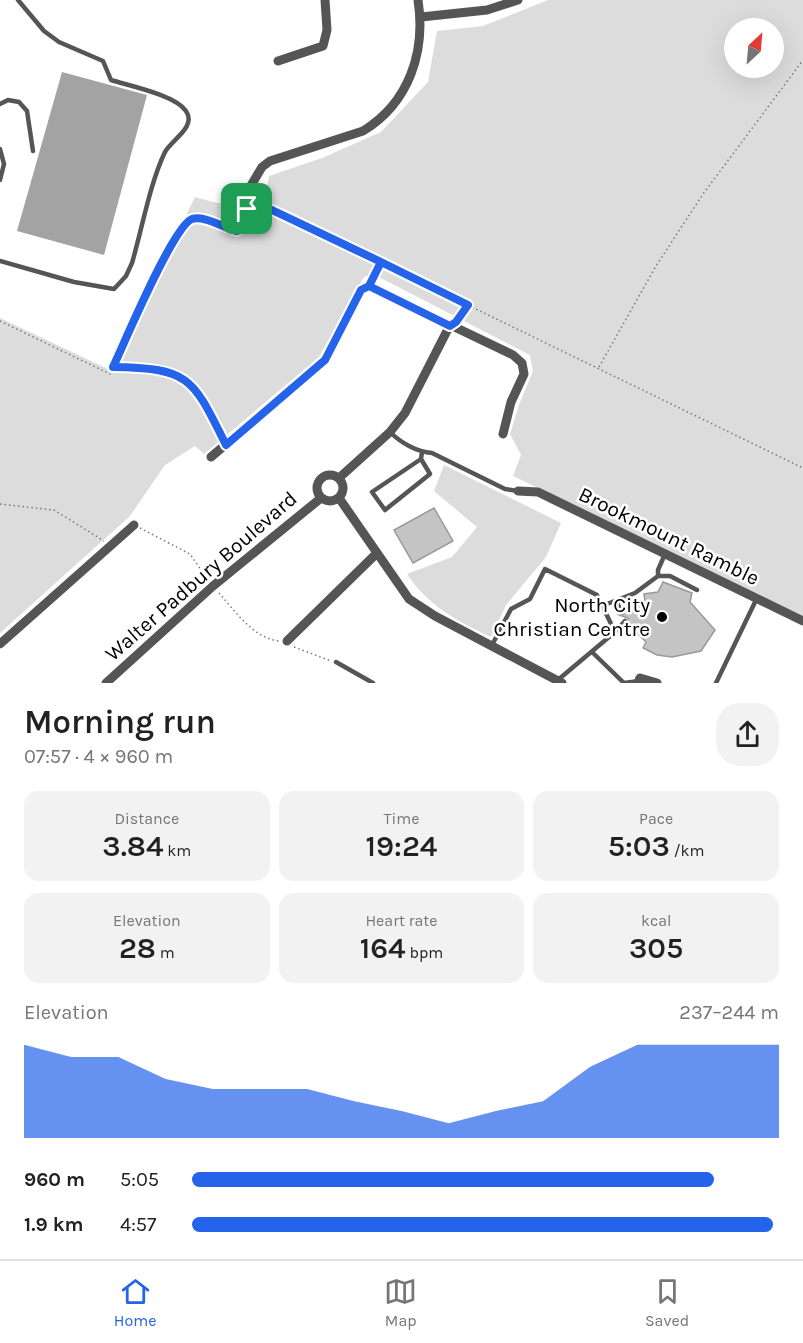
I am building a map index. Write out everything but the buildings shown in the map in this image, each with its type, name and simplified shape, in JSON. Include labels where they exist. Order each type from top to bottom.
[{"type":"street","points":[[278,61],[323,46],[327,30],[325,0]]},
{"type":"street","points":[[246,194],[262,167],[270,161],[363,131],[384,115],[411,78],[419,47],[421,17],[418,0]]},
{"type":"street","points":[[421,17],[487,10],[518,0]]},
{"type":"street","points":[[211,457],[325,360],[361,290],[369,286],[513,355],[522,363],[524,374],[511,402],[503,434]]},
{"type":"street","points":[[339,478],[390,432],[422,384],[450,326]]},
{"type":"street","points":[[327,475],[339,478],[343,487],[339,498],[331,501],[321,498],[317,489],[319,480],[327,475]]},
{"type":"street","name":"Brookmount Ramble","points":[[518,490],[538,492],[803,621]]},
{"type":"street","name":"Walter Padbury Boulevard","points":[[106,683],[213,586],[321,498]]},
{"type":"street","points":[[339,498],[409,599],[561,681]]},
{"type":"street","points":[[0,644],[134,525]]},
{"type":"street","points":[[287,641],[377,553]]},
{"type":"street","points":[[639,682],[640,678],[647,678],[657,683]]},
{"type":"lane","points":[[0,261],[74,282],[114,290],[126,276],[132,262],[166,151],[188,126],[190,120],[186,111],[171,99],[111,80],[103,61],[59,42],[44,31],[18,0]]},
{"type":"lane","points":[[0,104],[8,100],[19,102],[27,111],[33,151]]},
{"type":"lane","points":[[0,149],[4,164],[0,180]]},
{"type":"lane","points":[[390,432],[401,443],[414,446],[422,452],[432,453],[505,489],[518,490]]},
{"type":"lane","points":[[421,459],[372,492],[385,510],[430,474],[421,459],[422,452]]},
{"type":"lane","points":[[658,576],[657,570],[665,554]]},
{"type":"lane","points":[[492,645],[511,609],[530,599],[545,569],[597,596],[615,632]]},
{"type":"lane","points":[[602,606],[635,594],[658,576],[670,576],[697,590]]},
{"type":"lane","points":[[716,683],[757,598]]},
{"type":"lane","points":[[616,601],[621,611]]},
{"type":"lane","points":[[561,681],[625,621]]},
{"type":"lane","points":[[592,652],[624,683],[639,682]]},
{"type":"lane","points":[[336,662],[373,683]]},
{"type":"path","points":[[598,368],[656,266],[703,194],[803,60]]},
{"type":"path","points":[[0,321],[110,374],[160,268],[182,228],[191,219],[201,218],[237,231],[248,223],[246,194]]},
{"type":"path","points":[[247,209],[272,210],[803,468]]},
{"type":"path","points":[[369,286],[381,262]]},
{"type":"path","points":[[450,326],[456,322],[468,305]]},
{"type":"path","points":[[113,367],[161,369],[192,385],[204,402],[226,445]]},
{"type":"path","points":[[0,504],[54,510],[88,529],[109,546]]},
{"type":"path","points":[[134,525],[190,554],[213,586],[246,624],[269,640],[287,641],[305,653],[336,662]]},
{"type":"shaded area","points":[[548,0],[803,0],[803,616],[513,476],[521,455],[510,434],[533,371],[530,355],[375,275],[364,277],[319,357],[204,454],[195,446],[165,465],[130,516],[0,633],[0,318],[110,370],[195,197],[217,203],[265,201],[269,176],[322,158],[381,132],[428,82],[437,31],[483,26]]},
{"type":"shaded area","points":[[62,72],[147,95],[104,255],[17,231]]},
{"type":"shaded area","points":[[444,465],[561,523],[546,557],[506,605],[491,637],[444,612],[424,595],[407,574],[452,557],[477,527],[434,491]]},
{"type":"place","name":"North City Christian Centre","points":[[662,617]]},
{"type":"route","points":[[247,209],[248,223],[237,231],[225,229],[201,218],[191,219],[182,228],[160,268],[113,367],[161,369],[176,374],[192,385],[204,402],[226,445],[325,360],[361,290],[369,286],[381,262],[468,305],[456,322],[450,326],[380,289],[369,286],[381,262],[272,210],[247,209]]}]
